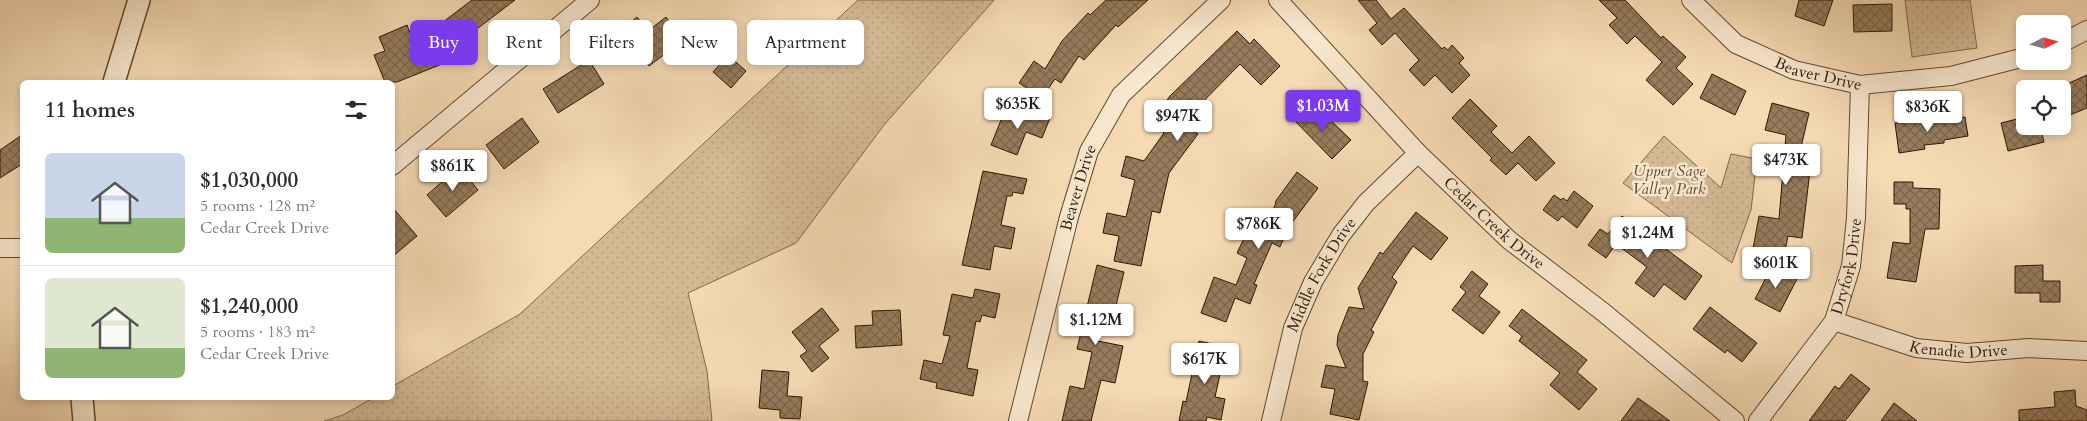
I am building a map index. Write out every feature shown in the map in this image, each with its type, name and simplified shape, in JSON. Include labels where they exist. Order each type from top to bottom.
[{"type":"street","points":[[115,80],[139,0]]},
{"type":"street","points":[[395,163],[590,0]]},
{"type":"street","name":"Beaver Drive","points":[[1018,421],[1069,217],[1089,151],[1121,95],[1221,0]]},
{"type":"street","name":"Cedar Creek Drive","points":[[1278,0],[1418,154],[1509,240],[1603,312],[1735,421]]},
{"type":"street","name":"Beaver Drive","points":[[1691,0],[1736,44],[1794,70],[1860,85],[1950,76],[2016,59]]},
{"type":"street","points":[[2071,38],[2087,30]]},
{"type":"street","name":"Dryfork Drive","points":[[1758,421],[1834,321],[1851,266],[1855,228],[1860,85]]},
{"type":"street","name":"Middle Fork Drive","points":[[1271,421],[1293,328],[1313,282],[1341,235],[1366,203],[1418,154]]},
{"type":"street","points":[[0,248],[20,248]]},
{"type":"street","name":"Kenadie Drive","points":[[1834,321],[1916,348],[1967,353],[2029,348],[2087,351]]},
{"type":"street","points":[[82,400],[84,421]]},
{"type":"green space","points":[[858,0],[994,0],[884,125],[796,243],[688,293],[707,371],[712,421],[324,421],[343,415],[369,400],[395,400],[395,385],[520,314],[788,65],[864,65],[864,20],[836,20]]},
{"type":"green space","points":[[1905,0],[1970,0],[1977,48],[1912,57]]},
{"type":"green space","name":"Upper Sage Valley Park","points":[[1664,136],[1721,188],[1731,154],[1757,159],[1751,210],[1732,263],[1623,183]]},
{"type":"building","points":[[472,0],[515,0],[478,28],[478,20],[446,20]]},
{"type":"building","points":[[1106,0],[1148,0],[1118,27],[1116,25],[1084,60],[1079,56],[1061,83],[1055,79],[1042,98],[1019,83],[1034,61],[1045,69],[1062,41],[1088,13],[1090,15]]},
{"type":"building","points":[[1358,0],[1376,0],[1391,19],[1404,8],[1442,49],[1444,47],[1448,50],[1452,45],[1464,58],[1459,63],[1470,75],[1452,93],[1435,75],[1424,86],[1409,70],[1419,60],[1395,33],[1382,45],[1369,30],[1377,23]]},
{"type":"building","points":[[1599,0],[1625,0],[1661,38],[1663,36],[1686,57],[1676,68],[1693,84],[1673,105],[1646,80],[1662,62],[1635,36],[1627,44],[1609,25],[1617,18]]},
{"type":"building","points":[[1799,0],[1833,0],[1824,26],[1795,16]]},
{"type":"building","points":[[1892,4],[1892,31],[1854,32],[1853,5]]},
{"type":"building","points":[[666,17],[668,20],[663,20],[663,55],[653,63],[653,27]]},
{"type":"building","points":[[407,25],[410,33],[410,65],[440,65],[397,82],[395,80],[384,80],[374,55],[385,51],[379,37]]},
{"type":"building","points":[[1237,31],[1250,44],[1254,39],[1280,66],[1261,85],[1240,64],[1182,123],[1198,134],[1169,173],[1160,213],[1152,211],[1141,266],[1114,261],[1119,236],[1103,233],[1107,213],[1126,217],[1135,180],[1121,176],[1126,156],[1144,161],[1164,133],[1161,130],[1164,127],[1153,119],[1170,96]]},
{"type":"building","points":[[737,63],[746,71],[731,88],[713,72],[719,65],[737,65]]},
{"type":"building","points":[[581,65],[592,65],[604,84],[558,113],[543,89]]},
{"type":"building","points":[[1712,74],[1746,91],[1735,115],[1700,98]]},
{"type":"building","points":[[2087,75],[2087,108],[2071,115],[2071,82]]},
{"type":"building","points":[[1470,99],[1497,126],[1491,132],[1512,153],[1529,136],[1555,163],[1536,181],[1518,163],[1506,175],[1490,160],[1492,158],[1452,118]]},
{"type":"building","points":[[1772,103],[1809,113],[1798,160],[1811,162],[1802,238],[1788,236],[1783,260],[1752,254],[1759,216],[1779,219],[1786,135],[1765,130]]},
{"type":"building","points":[[1307,105],[1321,119],[1325,115],[1351,140],[1332,159],[1294,120]]},
{"type":"building","points":[[1005,110],[1028,120],[1032,111],[1050,118],[1042,138],[1026,132],[1017,155],[991,145]]},
{"type":"building","points":[[1941,117],[1941,120],[1965,117],[1968,136],[1944,140],[1944,143],[1924,145],[1925,149],[1899,153],[1895,123]]},
{"type":"building","points":[[522,118],[539,142],[504,169],[486,145]]},
{"type":"building","points":[[2016,119],[2016,135],[2042,135],[2044,142],[2008,151],[2001,123]]},
{"type":"building","points":[[20,136],[20,165],[0,178],[0,150]]},
{"type":"building","points":[[459,167],[478,190],[446,217],[427,195]]},
{"type":"building","points":[[983,171],[1027,179],[1023,194],[1013,192],[1012,196],[1007,196],[1001,225],[1015,228],[1011,249],[994,246],[990,270],[962,265]]},
{"type":"building","points":[[1297,172],[1318,188],[1288,228],[1280,247],[1272,243],[1254,284],[1257,285],[1250,304],[1235,298],[1226,322],[1201,313],[1214,277],[1236,285],[1247,258],[1237,253],[1248,230],[1261,236],[1275,202]]},
{"type":"building","points":[[1894,182],[1913,182],[1913,188],[1940,189],[1939,229],[1925,229],[1916,282],[1887,278],[1893,242],[1910,244],[1910,209],[1906,209],[1906,204],[1894,204]]},
{"type":"building","points":[[1574,191],[1593,206],[1577,228],[1562,216],[1558,221],[1543,210],[1554,195],[1561,200],[1563,198],[1567,201]]},
{"type":"building","points":[[395,210],[417,236],[395,254]]},
{"type":"building","points":[[1416,212],[1448,238],[1431,260],[1413,246],[1392,277],[1397,282],[1371,330],[1374,332],[1363,354],[1363,381],[1368,382],[1359,420],[1330,414],[1335,389],[1321,387],[1326,365],[1346,368],[1337,345],[1338,335],[1349,307],[1364,309],[1358,288],[1380,252],[1383,254]]},
{"type":"building","points":[[1622,216],[1702,276],[1685,300],[1664,284],[1654,297],[1635,283],[1647,267],[1616,244],[1606,258],[1588,245],[1600,229],[1608,234]]},
{"type":"building","points":[[1097,265],[1124,272],[1115,310],[1106,308],[1098,341],[1123,346],[1115,383],[1101,380],[1091,421],[1062,421],[1070,386],[1084,389],[1092,352],[1077,349]]},
{"type":"building","points":[[2043,265],[2043,281],[2060,281],[2060,302],[2040,302],[2040,293],[2015,293],[2015,266]]},
{"type":"building","points":[[1772,266],[1797,279],[1780,312],[1755,299]]},
{"type":"building","points":[[1472,271],[1488,284],[1479,296],[1500,312],[1483,334],[1452,310],[1466,292],[1460,287]]},
{"type":"building","points":[[975,289],[1000,294],[995,318],[982,315],[980,322],[976,321],[967,368],[978,370],[973,396],[936,388],[937,383],[920,379],[924,360],[942,364],[950,336],[943,335],[952,294],[973,298]]},
{"type":"building","points":[[1710,307],[1757,343],[1742,362],[1727,350],[1725,353],[1693,329]]},
{"type":"building","points":[[822,308],[839,330],[819,346],[829,358],[812,372],[800,356],[807,351],[792,332]]},
{"type":"building","points":[[1522,309],[1587,360],[1577,372],[1597,389],[1579,410],[1550,385],[1560,373],[1519,341],[1522,336],[1509,326]]},
{"type":"building","points":[[900,310],[902,345],[856,348],[855,326],[873,325],[872,311]]},
{"type":"building","points":[[1199,341],[1226,347],[1215,397],[1225,399],[1221,420],[1207,417],[1206,421],[1179,421],[1183,401],[1186,402]]},
{"type":"building","points":[[762,370],[789,372],[787,396],[802,397],[800,419],[780,418],[780,410],[759,408]]},
{"type":"building","points":[[1851,374],[1870,389],[1845,421],[1809,421],[1835,386],[1839,389]]},
{"type":"building","points":[[2075,390],[2076,406],[2087,410],[2087,421],[2019,421],[2019,410],[2055,407],[2054,392]]},
{"type":"building","points":[[1638,398],[1670,421],[1621,421]]},
{"type":"building","points":[[1894,403],[1917,421],[1881,421]]}]
